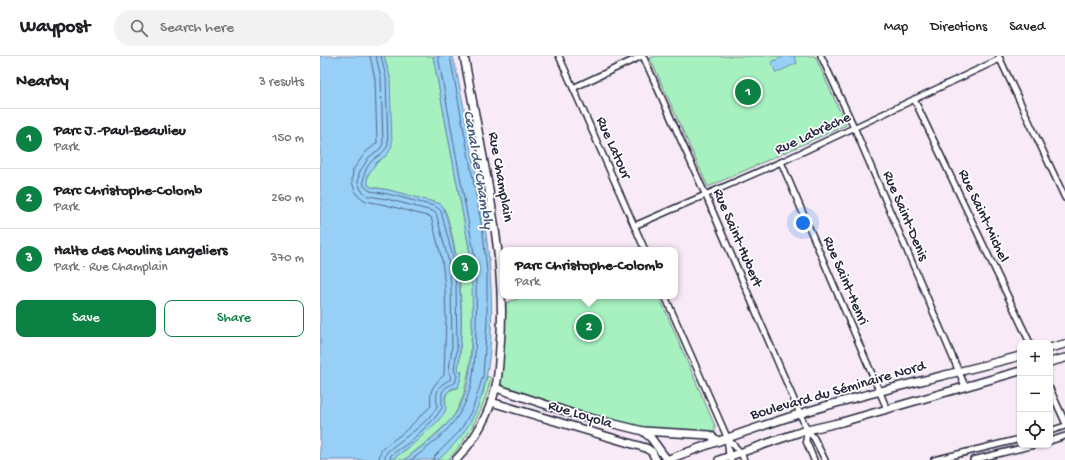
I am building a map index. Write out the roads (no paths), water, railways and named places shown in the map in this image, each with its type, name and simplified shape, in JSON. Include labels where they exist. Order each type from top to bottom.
[{"type":"street","name":"Rue Champlain","points":[[464,56],[493,214],[500,263]]},
{"type":"street","name":"Rue Latour","points":[[559,56],[643,247]]},
{"type":"street","points":[[573,88],[642,56]]},
{"type":"street","name":"Rue Saint-Hubert","points":[[642,56],[706,196],[807,430],[814,438],[825,460]]},
{"type":"street","name":"Rue Saint-Denis","points":[[821,56],[854,127],[966,386]]},
{"type":"street","points":[[999,57],[1065,198]]},
{"type":"street","name":"Rue Labrèche","points":[[634,226],[706,196],[781,162],[999,57]]},
{"type":"street","name":"Rue Saint-Michel","points":[[914,98],[1029,340]]},
{"type":"street","name":"Rue Saint-Henri","points":[[781,162],[886,409]]},
{"type":"street","name":"Rue Champlain","points":[[456,460],[477,434],[496,388],[501,334],[502,299]]},
{"type":"street","points":[[666,299],[727,437],[730,458]]},
{"type":"street","points":[[1053,347],[1065,344]]},
{"type":"street","name":"Boulevard du Séminaire Nord","points":[[667,460],[727,437],[800,413],[879,391],[1017,357]]},
{"type":"street","points":[[1053,361],[1065,358]]},
{"type":"street","name":"Boulevard du Séminaire Nord","points":[[719,460],[730,458],[807,430],[842,422],[1017,372]]},
{"type":"street","name":"Rue Loyola","points":[[496,388],[574,414],[643,431],[710,436],[718,441]]},
{"type":"street","points":[[1053,396],[1065,422]]},
{"type":"street","name":"Rue Loyola","points":[[491,402],[646,448],[652,452],[656,460]]},
{"type":"street","points":[[570,426],[574,414]]},
{"type":"street","points":[[1053,430],[1065,426]]},
{"type":"street","name":"Rue Saint-Hubert","points":[[807,430],[806,441],[814,460]]},
{"type":"street","points":[[643,431],[651,438],[667,460]]},
{"type":"street","points":[[1053,440],[1065,436]]},
{"type":"street","points":[[727,437],[741,453],[744,460]]},
{"type":"street","points":[[934,460],[956,457],[1017,440]]},
{"type":"street","points":[[973,460],[1022,448]]},
{"type":"water","points":[[320,56],[384,56],[390,77],[392,146],[387,155],[376,163],[367,176],[368,185],[441,204],[444,209],[454,249],[460,289],[461,309],[458,370],[462,372],[458,388],[452,388],[446,394],[445,412],[438,421],[412,445],[391,460],[320,460]]},
{"type":"water","points":[[433,56],[453,56],[464,110],[482,205],[488,248],[492,312],[490,349],[486,377],[479,404],[466,429],[457,441],[437,460],[404,460],[439,432],[456,413],[465,393],[471,360],[472,281],[470,253]]},
{"type":"water","points":[[785,56],[794,56],[797,63],[776,73],[771,62]]},
{"type":"place","name":"Parc J.-Paul-Beaulieu","points":[[748,92]]},
{"type":"place","name":"Halte des Moulins Langeliers","points":[[465,268]]},
{"type":"place","name":"Parc Christophe-Colomb","points":[[589,327]]},
{"type":"water label","name":"Canal de Chambly","points":[[477,170]]}]
